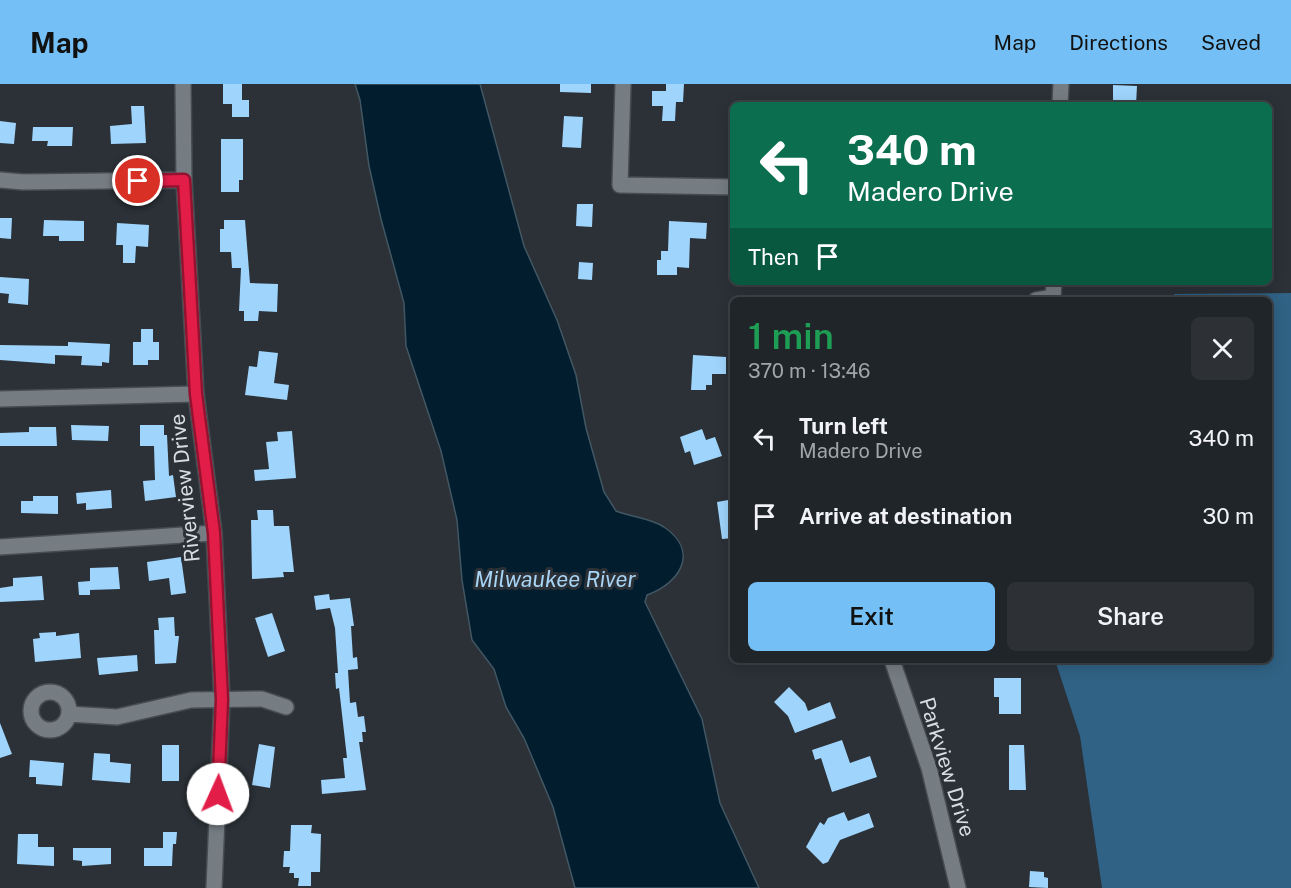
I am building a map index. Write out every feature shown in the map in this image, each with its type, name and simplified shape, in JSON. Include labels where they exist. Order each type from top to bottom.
[{"type":"street","name":"Riverview Drive","points":[[183,84],[184,180],[196,394],[214,533],[222,700],[214,888]]},
{"type":"street","points":[[623,84],[620,185],[730,187]]},
{"type":"street","points":[[1060,102],[1061,84]]},
{"type":"street","points":[[0,180],[23,182],[184,180]]},
{"type":"street","points":[[0,399],[196,394]]},
{"type":"street","points":[[0,547],[214,533]]},
{"type":"street","name":"Parkview Drive","points":[[893,663],[929,768],[958,888]]},
{"type":"street","points":[[69,714],[117,717],[164,704],[222,700],[262,699],[286,708]]},
{"type":"shaded area","points":[[1291,293],[1291,888],[1102,888],[1080,736],[1056,663],[1272,663],[1272,297],[1174,297],[1174,294]]},
{"type":"water","name":"Milwaukee River","points":[[355,84],[480,84],[524,246],[557,320],[576,375],[586,428],[604,492],[616,511],[659,524],[675,537],[681,546],[683,556],[676,575],[659,590],[647,595],[645,602],[702,719],[720,803],[759,888],[575,888],[553,807],[524,738],[506,707],[494,669],[472,640],[462,580],[457,520],[441,451],[406,346],[404,303],[369,166],[360,100]]},
{"type":"building","points":[[223,84],[242,84],[242,100],[249,100],[249,117],[232,117],[232,104],[223,104]]},
{"type":"building","points":[[560,84],[591,84],[591,93],[560,92]]},
{"type":"building","points":[[666,84],[684,84],[683,102],[676,102],[675,121],[662,121],[663,106],[652,106],[652,91],[666,91]]},
{"type":"building","points":[[1113,85],[1137,86],[1136,102],[1113,102]]},
{"type":"building","points":[[131,106],[144,106],[146,143],[111,144],[110,126],[132,124]]},
{"type":"building","points":[[564,116],[583,117],[581,148],[562,147]]},
{"type":"building","points":[[0,121],[16,123],[14,144],[0,143]]},
{"type":"building","points":[[33,127],[73,127],[72,146],[47,146],[48,141],[32,141]]},
{"type":"building","points":[[221,139],[243,139],[243,180],[239,180],[239,192],[221,192]]},
{"type":"building","points":[[577,204],[593,204],[592,227],[576,226]]},
{"type":"building","points":[[0,218],[12,218],[11,239],[0,238]]},
{"type":"building","points":[[44,220],[84,221],[84,241],[59,241],[59,236],[43,236]]},
{"type":"building","points":[[224,220],[245,220],[250,283],[278,284],[277,312],[259,311],[258,321],[244,321],[244,311],[239,311],[241,268],[232,268],[231,252],[220,252],[220,229],[224,229]]},
{"type":"building","points":[[669,221],[707,223],[706,239],[690,238],[689,268],[677,267],[677,275],[657,275],[657,260],[661,260],[661,251],[668,251]]},
{"type":"building","points":[[117,223],[149,225],[148,247],[136,246],[135,263],[123,263],[123,245],[116,245]]},
{"type":"building","points":[[579,262],[593,263],[592,280],[578,279]]},
{"type":"building","points":[[0,277],[29,279],[28,305],[8,303],[9,294],[0,293]]},
{"type":"building","points":[[141,329],[153,329],[153,342],[159,342],[159,360],[148,360],[148,365],[133,365],[133,342],[141,342]]},
{"type":"building","points":[[68,342],[110,344],[109,363],[102,362],[102,366],[81,365],[82,356],[55,355],[55,364],[0,360],[0,345],[68,346]]},
{"type":"building","points":[[259,351],[278,353],[274,383],[289,385],[287,400],[245,395],[249,366],[257,367]]},
{"type":"building","points":[[693,355],[726,357],[726,374],[712,374],[712,385],[706,385],[706,390],[691,390]]},
{"type":"building","points":[[71,425],[109,426],[108,441],[72,440]]},
{"type":"building","points":[[140,425],[164,425],[164,435],[167,435],[169,476],[173,475],[176,497],[145,501],[143,481],[155,480],[154,446],[140,446]]},
{"type":"building","points":[[29,427],[56,427],[57,446],[0,446],[0,433],[29,432]]},
{"type":"building","points":[[702,429],[706,440],[715,437],[722,456],[694,465],[690,451],[685,453],[680,437]]},
{"type":"building","points":[[292,431],[296,478],[255,481],[254,470],[269,469],[266,442],[278,441],[277,432]]},
{"type":"building","points":[[111,490],[112,508],[86,510],[86,503],[77,504],[76,493]]},
{"type":"building","points":[[33,496],[58,496],[58,514],[21,513],[21,501],[33,501]]},
{"type":"building","points":[[730,500],[730,538],[722,539],[717,502]]},
{"type":"building","points":[[257,510],[273,510],[274,526],[289,526],[294,572],[283,572],[284,577],[252,579],[251,520],[258,520]]},
{"type":"building","points":[[181,557],[186,593],[171,595],[169,578],[149,581],[147,562]]},
{"type":"building","points":[[118,567],[120,589],[90,590],[90,595],[79,595],[78,582],[90,581],[90,568]]},
{"type":"building","points":[[42,576],[44,600],[0,602],[0,588],[13,586],[13,578]]},
{"type":"building","points":[[329,594],[330,600],[350,598],[354,626],[351,626],[353,658],[357,657],[358,669],[348,670],[350,703],[356,702],[358,717],[364,716],[366,732],[362,732],[363,742],[359,742],[366,790],[322,794],[321,780],[345,778],[343,758],[347,758],[339,688],[336,689],[335,673],[338,673],[335,628],[330,608],[316,610],[314,596]]},
{"type":"building","points":[[272,613],[285,651],[268,657],[255,618]]},
{"type":"building","points":[[174,617],[175,636],[179,636],[176,663],[155,664],[154,630],[159,630],[158,618]]},
{"type":"building","points":[[56,632],[56,636],[79,633],[81,658],[35,662],[33,639],[40,638],[39,633]]},
{"type":"building","points":[[137,655],[138,671],[99,675],[97,658]]},
{"type":"building","points":[[994,678],[1021,678],[1021,714],[999,714],[999,697],[994,697]]},
{"type":"building","points":[[789,687],[805,703],[808,711],[830,702],[836,718],[795,733],[788,716],[774,702]]},
{"type":"building","points":[[0,723],[12,754],[0,758]]},
{"type":"building","points":[[842,740],[850,763],[870,756],[877,777],[832,792],[821,758],[815,760],[812,750]]},
{"type":"building","points":[[259,744],[275,747],[270,788],[252,785]]},
{"type":"building","points":[[162,745],[179,745],[179,781],[162,781]]},
{"type":"building","points":[[1009,745],[1024,745],[1026,790],[1009,790]]},
{"type":"building","points":[[94,753],[110,754],[110,762],[131,764],[130,783],[92,780]]},
{"type":"building","points":[[30,760],[64,763],[62,786],[36,784],[36,777],[29,777]]},
{"type":"building","points":[[844,812],[848,821],[869,813],[874,827],[840,840],[828,862],[823,864],[806,847],[820,822],[824,825],[828,818]]},
{"type":"building","points":[[291,825],[312,825],[311,833],[321,834],[320,872],[311,872],[311,886],[298,886],[299,878],[294,878],[294,873],[289,873],[290,867],[283,867],[284,851],[290,851]]},
{"type":"building","points":[[163,832],[177,832],[176,844],[173,844],[172,866],[144,866],[144,848],[163,848]]},
{"type":"building","points":[[18,834],[38,834],[38,847],[54,847],[54,866],[17,864]]},
{"type":"building","points":[[73,848],[111,848],[111,864],[82,866],[82,861],[73,860]]},
{"type":"building","points":[[1030,871],[1044,872],[1044,877],[1048,878],[1048,888],[1029,887]]},
{"type":"route","points":[[138,181],[184,180],[196,394],[214,533],[222,700],[218,794]]}]
